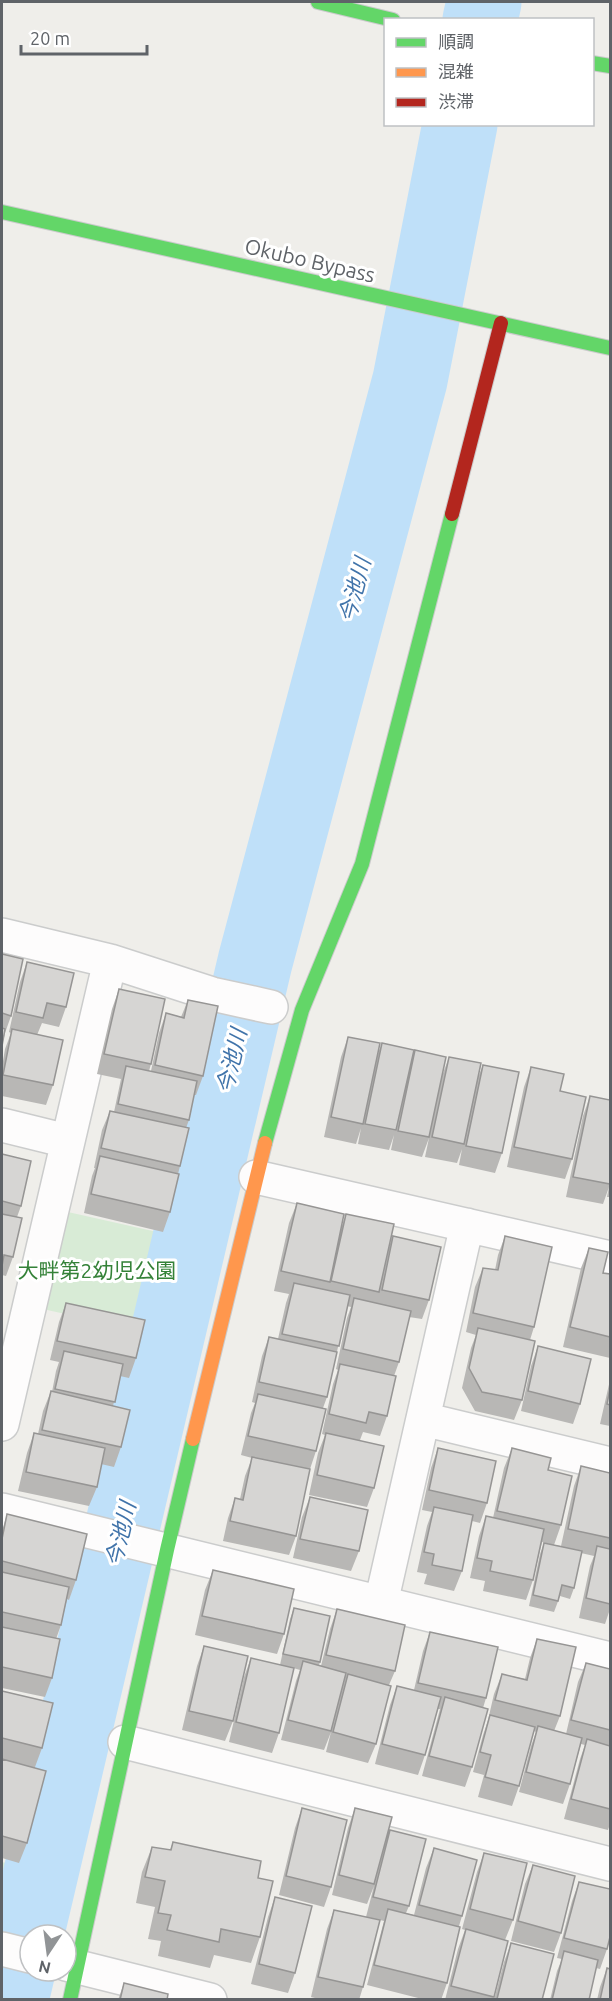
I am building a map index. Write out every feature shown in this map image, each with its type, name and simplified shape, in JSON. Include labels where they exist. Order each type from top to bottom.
[{"type":"main road","points":[[318,2],[385,18]]},
{"type":"main road","points":[[594,63],[610,66]]},
{"type":"main road","name":"Okubo Bypass","points":[[2,212],[610,348]]},
{"type":"main road","points":[[78,1937],[125,1742],[155,1547],[302,1010],[362,864],[501,323]]},
{"type":"main road","points":[[70,1983],[70,2000]]},
{"type":"street","points":[[2,935],[110,961],[212,994],[271,1008]]},
{"type":"street","points":[[2,1424],[13,1324],[67,1141],[110,961]]},
{"type":"street","points":[[2,1125],[67,1141]]},
{"type":"street","points":[[256,1177],[610,1258]]},
{"type":"street","points":[[381,1603],[467,1225]]},
{"type":"street","points":[[423,1419],[610,1464]]},
{"type":"street","points":[[2,1510],[610,1659]]},
{"type":"street","points":[[125,1742],[610,1864]]},
{"type":"street","points":[[2,1949],[18,1953]]},
{"type":"street","points":[[78,1968],[210,2000]]},
{"type":"green space","name":"大畔第2幼児公園","points":[[59,1210],[166,1234],[145,1332],[34,1307]]},
{"type":"green space","points":[[2,1862],[25,1868],[7,1937],[2,1935]]},
{"type":"building","points":[[2,954],[23,959],[11,1016],[2,1013]]},
{"type":"building","points":[[27,962],[74,973],[66,1007],[47,1003],[43,1018],[16,1012]]},
{"type":"building","points":[[119,989],[165,999],[151,1064],[104,1054]]},
{"type":"building","points":[[188,1000],[218,1006],[203,1076],[155,1065],[166,1013],[184,1018]]},
{"type":"building","points":[[2,1028],[5,1029],[2,1046]]},
{"type":"building","points":[[12,1029],[63,1040],[53,1085],[3,1075]]},
{"type":"building","points":[[348,1037],[380,1043],[363,1124],[331,1117]]},
{"type":"building","points":[[382,1043],[414,1050],[396,1130],[365,1124]]},
{"type":"building","points":[[415,1050],[446,1057],[429,1137],[398,1131]]},
{"type":"building","points":[[449,1057],[481,1063],[464,1144],[432,1137]]},
{"type":"building","points":[[483,1065],[519,1072],[502,1153],[466,1146]]},
{"type":"building","points":[[126,1066],[197,1081],[189,1120],[118,1104]]},
{"type":"building","points":[[531,1067],[564,1074],[560,1091],[586,1097],[572,1159],[514,1147]]},
{"type":"building","points":[[590,1096],[610,1100],[610,1184],[573,1177]]},
{"type":"building","points":[[110,1111],[189,1128],[180,1166],[101,1148]]},
{"type":"building","points":[[2,1154],[31,1161],[21,1206],[2,1201]]},
{"type":"building","points":[[100,1156],[179,1174],[170,1212],[91,1194]]},
{"type":"building","points":[[297,1203],[344,1214],[330,1282],[281,1271]]},
{"type":"building","points":[[2,1214],[22,1218],[13,1257],[4,1255],[2,1266]]},
{"type":"building","points":[[346,1214],[394,1224],[379,1292],[331,1281]]},
{"type":"building","points":[[393,1236],[441,1247],[429,1300],[382,1290]]},
{"type":"building","points":[[505,1236],[552,1247],[534,1327],[473,1313],[483,1268],[498,1270]]},
{"type":"building","points":[[589,1248],[608,1252],[603,1273],[610,1274],[610,1337],[570,1327]]},
{"type":"building","points":[[294,1283],[350,1295],[339,1346],[282,1334]]},
{"type":"building","points":[[354,1298],[411,1311],[399,1362],[343,1349]]},
{"type":"building","points":[[66,1303],[145,1320],[136,1358],[57,1341]]},
{"type":"building","points":[[478,1328],[535,1341],[522,1400],[482,1392],[469,1368]]},
{"type":"building","points":[[269,1337],[337,1352],[327,1397],[259,1382]]},
{"type":"building","points":[[538,1346],[591,1359],[580,1404],[528,1391]]},
{"type":"building","points":[[64,1351],[123,1364],[115,1402],[55,1389]]},
{"type":"building","points":[[340,1364],[396,1376],[387,1416],[369,1412],[366,1423],[329,1414]]},
{"type":"building","points":[[610,1389],[610,1405],[607,1404]]},
{"type":"building","points":[[51,1391],[130,1410],[121,1447],[42,1430]]},
{"type":"building","points":[[258,1394],[326,1409],[316,1451],[248,1436]]},
{"type":"building","points":[[34,1433],[105,1448],[97,1487],[26,1472]]},
{"type":"building","points":[[326,1433],[384,1446],[374,1488],[317,1475]]},
{"type":"building","points":[[438,1448],[496,1461],[487,1503],[429,1490]]},
{"type":"building","points":[[512,1448],[551,1458],[548,1470],[572,1476],[561,1525],[497,1511]]},
{"type":"building","points":[[252,1457],[310,1469],[296,1536],[230,1521],[235,1498],[243,1500]]},
{"type":"building","points":[[581,1466],[610,1473],[610,1538],[568,1529]]},
{"type":"building","points":[[310,1497],[368,1510],[359,1551],[300,1539]]},
{"type":"building","points":[[434,1507],[473,1515],[462,1571],[432,1565],[434,1554],[424,1552]]},
{"type":"building","points":[[7,1514],[87,1534],[76,1580],[2,1561],[2,1539]]},
{"type":"building","points":[[486,1516],[544,1529],[533,1580],[490,1571],[492,1561],[477,1558]]},
{"type":"building","points":[[544,1543],[582,1551],[574,1588],[562,1585],[558,1601],[533,1595]]},
{"type":"building","points":[[597,1546],[610,1549],[610,1604],[586,1598]]},
{"type":"building","points":[[213,1570],[294,1589],[284,1634],[202,1616]]},
{"type":"building","points":[[2,1572],[69,1587],[61,1625],[2,1612]]},
{"type":"building","points":[[294,1608],[330,1616],[320,1662],[283,1654]]},
{"type":"building","points":[[337,1609],[405,1625],[395,1671],[326,1655]]},
{"type":"building","points":[[2,1627],[60,1639],[52,1678],[2,1667]]},
{"type":"building","points":[[430,1632],[498,1647],[486,1698],[418,1683]]},
{"type":"building","points":[[537,1639],[576,1647],[560,1716],[495,1700],[502,1674],[527,1680]]},
{"type":"building","points":[[204,1646],[248,1656],[233,1721],[189,1711]]},
{"type":"building","points":[[251,1658],[294,1668],[279,1733],[236,1722]]},
{"type":"building","points":[[303,1661],[346,1673],[331,1731],[288,1720]]},
{"type":"building","points":[[586,1663],[610,1669],[610,1730],[571,1720]]},
{"type":"building","points":[[348,1674],[391,1686],[376,1744],[333,1732]]},
{"type":"building","points":[[397,1686],[441,1697],[425,1755],[382,1744]]},
{"type":"building","points":[[2,1691],[53,1703],[42,1748],[2,1738]]},
{"type":"building","points":[[445,1697],[488,1709],[472,1767],[429,1756]]},
{"type":"building","points":[[490,1715],[535,1727],[519,1786],[485,1777],[491,1755],[480,1752]]},
{"type":"building","points":[[538,1726],[582,1738],[570,1784],[526,1772]]},
{"type":"building","points":[[587,1739],[610,1746],[610,1809],[571,1799]]},
{"type":"building","points":[[2,1759],[46,1771],[27,1843],[2,1836]]},
{"type":"building","points":[[302,1808],[347,1820],[331,1887],[286,1876]]},
{"type":"building","points":[[355,1808],[392,1817],[374,1884],[339,1875]]},
{"type":"building","points":[[390,1830],[426,1839],[409,1906],[373,1897]]},
{"type":"building","points":[[173,1842],[261,1861],[258,1878],[273,1881],[260,1937],[221,1929],[219,1942],[167,1930],[171,1915],[158,1913],[165,1881],[145,1877],[152,1847],[171,1850]]},
{"type":"building","points":[[434,1848],[477,1860],[462,1916],[419,1905]]},
{"type":"building","points":[[484,1853],[527,1863],[513,1920],[470,1909]]},
{"type":"building","points":[[533,1865],[575,1876],[561,1933],[518,1921]]},
{"type":"building","points":[[579,1882],[610,1889],[610,1937],[607,1949],[564,1938]]},
{"type":"building","points":[[275,1897],[312,1906],[295,1973],[259,1964]]},
{"type":"building","points":[[388,1909],[460,1927],[447,1983],[374,1965]]},
{"type":"building","points":[[334,1910],[380,1920],[363,1987],[318,1977]]},
{"type":"building","points":[[466,1929],[508,1941],[494,1997],[451,1986]]},
{"type":"building","points":[[511,1943],[554,1954],[542,2000],[497,1999]]},
{"type":"building","points":[[564,1951],[598,1960],[589,2000],[552,2000]]},
{"type":"building","points":[[607,1968],[610,1969],[610,2000],[600,2000]]},
{"type":"building","points":[[124,1983],[168,1994],[167,2000],[120,2000]]},
{"type":"waterway","name":"今池川","points":[[480,18],[484,2]]},
{"type":"waterway","name":"今池川","points":[[11,2000],[255,962],[410,380],[460,126]]},
{"type":"traffic: fast","points":[[318,2],[385,18]]},
{"type":"traffic: fast","points":[[594,63],[610,66]]},
{"type":"traffic: fast","points":[[2,212],[610,348]]},
{"type":"traffic: fast","points":[[265,1143],[302,1010],[362,864],[452,514]]},
{"type":"traffic: fast","points":[[70,2000],[193,1439]]},
{"type":"traffic: slow","points":[[193,1439],[265,1143]]},
{"type":"traffic: jam","points":[[452,514],[501,323]]}]
